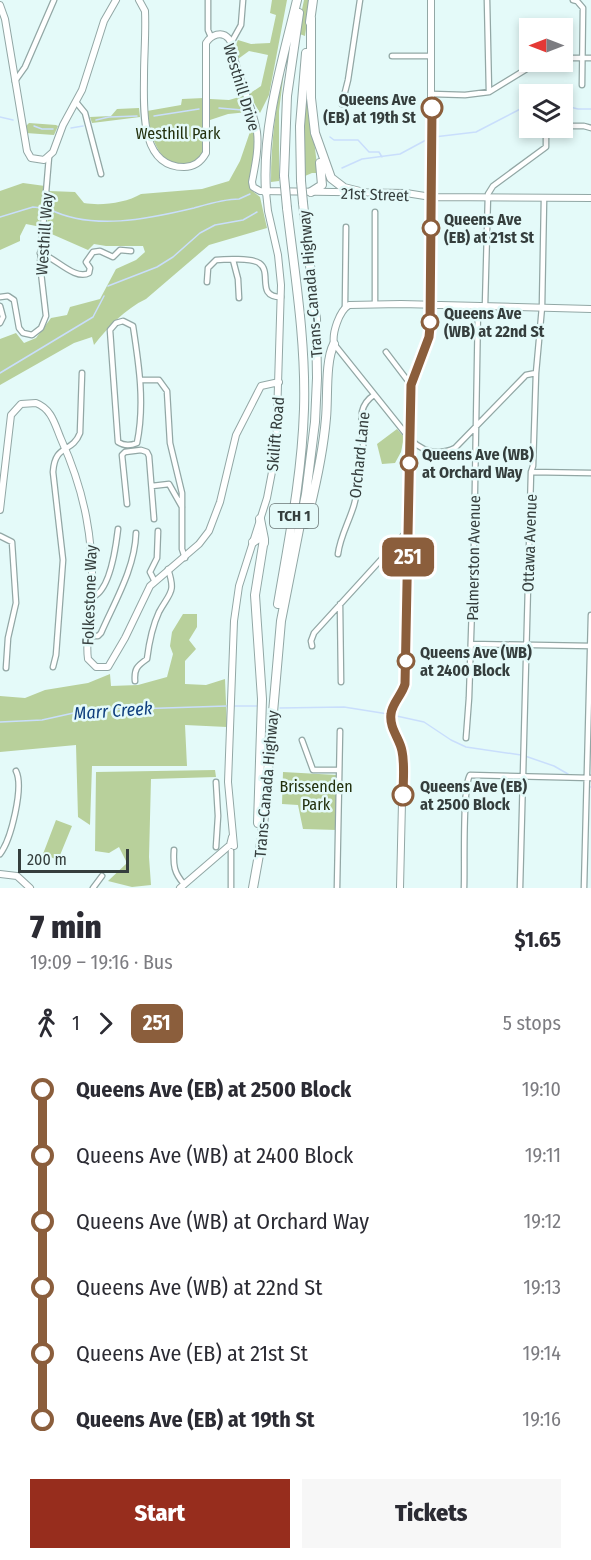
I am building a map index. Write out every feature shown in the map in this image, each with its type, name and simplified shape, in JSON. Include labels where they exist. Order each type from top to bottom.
[{"type":"highway","name":"Trans-Canada Highway","points":[[247,888],[258,823],[274,634],[297,493],[303,428],[302,334],[284,176],[287,96],[299,0]]},
{"type":"highway","points":[[266,192],[268,125],[277,78],[299,0]]},
{"type":"highway","name":"Trans-Canada Highway","points":[[253,888],[262,838],[278,642],[285,593],[306,494],[316,415],[315,304],[301,181],[301,98],[314,0]]},
{"type":"highway","points":[[311,18],[310,86],[323,181],[320,188],[311,192]]},
{"type":"highway","points":[[313,121],[322,156],[331,178],[344,188],[360,192]]},
{"type":"highway","points":[[285,593],[307,522],[319,466],[328,406],[329,357],[334,344]]},
{"type":"highway","points":[[258,823],[262,699],[255,594],[264,543],[260,519]]},
{"type":"highway","points":[[253,542],[260,537],[264,539],[264,543]]},
{"type":"street","points":[[14,83],[25,67],[54,0]]},
{"type":"street","points":[[0,5],[5,19],[28,155],[41,161],[49,157],[84,85],[104,21],[116,0]]},
{"type":"street","name":"Westhill Drive","points":[[140,0],[145,17],[144,111],[146,130],[157,155],[174,166],[183,167],[192,166],[206,153],[206,46],[211,37],[222,34],[231,43],[237,70],[250,102],[256,127],[257,152],[252,182],[256,189],[266,192]]},
{"type":"street","points":[[208,0],[208,30],[211,37]]},
{"type":"street","points":[[231,43],[241,25],[243,0]]},
{"type":"street","points":[[342,104],[348,80],[360,0]]},
{"type":"street","points":[[400,888],[403,759],[391,716],[393,705],[403,693],[405,684],[411,385],[429,337],[431,0]]},
{"type":"street","points":[[488,0],[489,92]]},
{"type":"street","points":[[573,0],[583,8],[582,85]]},
{"type":"street","points":[[583,8],[591,8]]},
{"type":"street","points":[[392,56],[431,56]]},
{"type":"street","points":[[573,58],[591,58]]},
{"type":"street","points":[[432,94],[465,95],[489,92],[522,72]]},
{"type":"street","points":[[76,102],[85,113],[101,174]]},
{"type":"street","points":[[573,126],[591,128]]},
{"type":"street","points":[[486,306],[488,198],[493,186],[546,147],[546,138]]},
{"type":"street","name":"Westhill Way","points":[[0,297],[8,296],[14,300],[19,328],[25,334],[35,334],[41,328],[45,321],[45,311],[40,253],[49,157]]},
{"type":"street","name":"21st Street","points":[[266,192],[360,192],[431,197],[591,198]]},
{"type":"street","name":"Skilift Road","points":[[230,848],[232,831],[228,782],[234,621],[239,586],[275,465],[281,297],[279,263],[266,192]]},
{"type":"street","name":"Ottawa Avenue","points":[[520,888],[531,472],[542,307],[544,199]]},
{"type":"street","points":[[375,212],[375,303]]},
{"type":"street","points":[[346,227],[345,306],[334,333],[334,344],[410,439],[426,450],[443,452],[455,448],[526,375],[536,373]]},
{"type":"street","points":[[40,253],[77,274],[83,275],[89,273],[90,268],[86,262],[93,252],[100,250],[113,257],[120,250],[131,251]]},
{"type":"street","points":[[207,282],[207,271],[212,263],[219,260],[252,260],[264,268],[268,293],[274,297],[281,297]]},
{"type":"street","points":[[232,260],[238,279],[239,298]]},
{"type":"street","points":[[345,306],[375,303],[591,309]]},
{"type":"street","points":[[0,306],[3,315],[0,322]]},
{"type":"street","name":"Palmerston Avenue","points":[[466,738],[471,644],[478,306]]},
{"type":"street","points":[[123,321],[134,326],[142,380],[137,443],[123,445],[118,442],[110,330],[116,323],[123,321]]},
{"type":"street","points":[[386,352],[411,385]]},
{"type":"street","points":[[53,667],[63,570],[54,466],[57,455],[78,438],[80,433],[81,373]]},
{"type":"street","points":[[142,380],[159,380],[166,391],[171,443],[179,476],[183,510],[182,549],[185,558]]},
{"type":"street","name":"Folkestone Way","points":[[0,510],[11,415],[15,408],[29,402],[43,406],[49,411],[66,448],[84,501],[90,529],[92,597],[88,659],[96,667],[108,667],[154,580],[185,558],[205,538],[214,519],[227,477],[236,435],[258,390],[265,384],[279,382]]},
{"type":"street","name":"Orchard Lane","points":[[338,554],[339,544],[355,502],[360,474],[363,444],[362,409],[365,401],[374,395]]},
{"type":"street","points":[[128,504],[121,460],[124,452],[141,450],[147,452],[154,519]]},
{"type":"street","points":[[531,472],[591,473]]},
{"type":"street","points":[[152,486],[169,484],[183,510]]},
{"type":"street","points":[[92,597],[101,592],[111,566],[118,529]]},
{"type":"street","points":[[312,646],[310,641],[314,633],[408,530]]},
{"type":"street","points":[[154,580],[150,572],[158,558],[158,531]]},
{"type":"street","points":[[88,636],[98,636],[101,633],[130,566],[136,533]]},
{"type":"street","points":[[0,536],[12,542],[16,579],[16,603],[8,638],[6,668]]},
{"type":"street","points":[[135,681],[137,666],[147,658],[149,638],[159,613],[171,596],[173,589],[168,569]]},
{"type":"street","points":[[340,604],[341,682]]},
{"type":"street","points":[[584,888],[589,778],[591,615]]},
{"type":"street","points":[[471,644],[591,646]]},
{"type":"street","points":[[337,888],[340,731]]},
{"type":"street","points":[[302,740],[313,770],[339,771]]},
{"type":"street","points":[[0,854],[6,846],[18,795],[16,771]]},
{"type":"street","points":[[464,888],[467,779],[470,775],[589,778]]},
{"type":"street","points":[[216,782],[218,816],[216,847]]},
{"type":"street","points":[[218,816],[230,816]]},
{"type":"street","points":[[174,850],[173,867],[182,886],[230,848]]},
{"type":"street","points":[[230,848],[231,888]]},
{"type":"street","points":[[0,874],[17,876],[30,888]]},
{"type":"street","points":[[93,888],[102,876]]},
{"type":"green space","points":[[272,0],[287,0],[269,95],[260,113],[249,94],[261,86],[268,55],[249,51],[238,59],[235,46],[238,40],[251,44],[270,43],[276,15],[270,13]]},
{"type":"green space","points":[[304,0],[310,0],[305,36],[297,33]]},
{"type":"green space","points":[[285,63],[279,111],[279,181],[271,182],[275,122]]},
{"type":"green space","points":[[306,75],[318,173],[305,176],[302,136]]},
{"type":"green space","points":[[243,96],[248,112],[228,114],[210,120],[210,99],[229,100]]},
{"type":"green space","name":"Westhill Park","points":[[204,98],[205,134],[202,154],[196,161],[187,164],[169,161],[162,155],[153,138],[147,111],[181,105],[182,99]]},
{"type":"green space","points":[[139,108],[140,117],[92,123],[90,117],[111,116],[117,109]]},
{"type":"green space","points":[[29,123],[58,126],[54,135],[26,133],[25,127]]},
{"type":"green space","points":[[252,126],[255,140],[250,189],[260,197],[267,228],[209,245],[146,299],[124,313],[94,345],[92,337],[74,343],[0,385],[0,339],[16,333],[24,343],[36,338],[51,318],[67,315],[70,307],[100,299],[116,269],[136,260],[145,252],[143,246],[94,244],[88,250],[47,232],[49,191],[75,192],[84,203],[106,204],[128,200],[141,194],[202,189],[229,181],[240,161]]},
{"type":"green space","points":[[23,183],[45,186],[41,227],[26,224],[20,241],[0,250],[0,191]]},
{"type":"green space","points":[[397,429],[404,437],[401,452],[395,463],[382,464],[377,444]]},
{"type":"green space","points":[[183,614],[197,614],[197,627],[189,640],[196,649],[185,661],[185,684],[206,685],[225,679],[227,727],[185,725],[187,766],[92,766],[90,825],[78,817],[76,745],[0,752],[0,696],[25,698],[45,690],[88,683],[110,674],[111,686],[138,685],[167,677],[173,654],[170,646],[172,632]]},
{"type":"green space","points":[[215,770],[216,777],[151,779],[149,857],[151,885],[132,887],[108,881],[127,863],[119,847],[109,853],[95,851],[96,772]]},
{"type":"green space","name":"Brissenden Park","points":[[283,772],[337,775],[337,830],[303,829],[298,805],[282,804]]},
{"type":"green space","points":[[56,820],[72,826],[58,860],[43,854]]},
{"type":"waterway","points":[[219,108],[242,110]]},
{"type":"waterway","points":[[573,108],[591,109]]},
{"type":"waterway","points":[[154,116],[199,109]]},
{"type":"waterway","points":[[434,137],[476,132],[519,110]]},
{"type":"waterway","points":[[96,120],[137,116]]},
{"type":"waterway","points":[[0,117],[13,120]]},
{"type":"waterway","points":[[34,126],[53,129]]},
{"type":"waterway","points":[[71,128],[83,126]]},
{"type":"waterway","points":[[330,137],[334,140],[358,140],[369,152],[379,152],[382,157]]},
{"type":"waterway","points":[[342,168],[362,159],[400,154],[426,140]]},
{"type":"waterway","points":[[49,209],[83,220],[120,221],[239,199],[250,194]]},
{"type":"waterway","points":[[0,217],[33,207],[42,208]]},
{"type":"waterway","points":[[108,286],[157,267],[173,257],[200,233],[215,225],[243,220],[257,212]]},
{"type":"waterway","points":[[0,373],[93,317],[104,296]]},
{"type":"waterway","name":"Marr Creek","points":[[0,722],[42,720],[78,712],[102,710],[227,706]]},
{"type":"waterway","name":"Marr Creek","points":[[233,706],[258,706]]},
{"type":"waterway","name":"Marr Creek","points":[[280,708],[344,707],[388,714]]},
{"type":"waterway","name":"Marr Creek","points":[[392,715],[424,722],[466,747],[521,755]]},
{"type":"waterway","name":"Marr Creek","points":[[525,756],[554,766],[568,774]]},
{"type":"bus line","name":"251","points":[[403,795],[403,753],[392,726],[391,712],[393,705],[403,693],[405,684],[411,385],[429,337],[430,327],[432,108]]},
{"type":"place","name":"Queens Ave (EB) at 19th St","points":[[432,108]]},
{"type":"place","name":"Queens Ave (EB) at 21st St","points":[[431,228]]},
{"type":"place","name":"Queens Ave (WB) at 22nd St","points":[[430,322]]},
{"type":"place","name":"Queens Ave (WB) at Orchard Way","points":[[409,463]]},
{"type":"place","name":"Queens Ave (WB) at 2400 Block","points":[[406,661]]},
{"type":"place","name":"Queens Ave (EB) at 2500 Block","points":[[403,795]]}]
